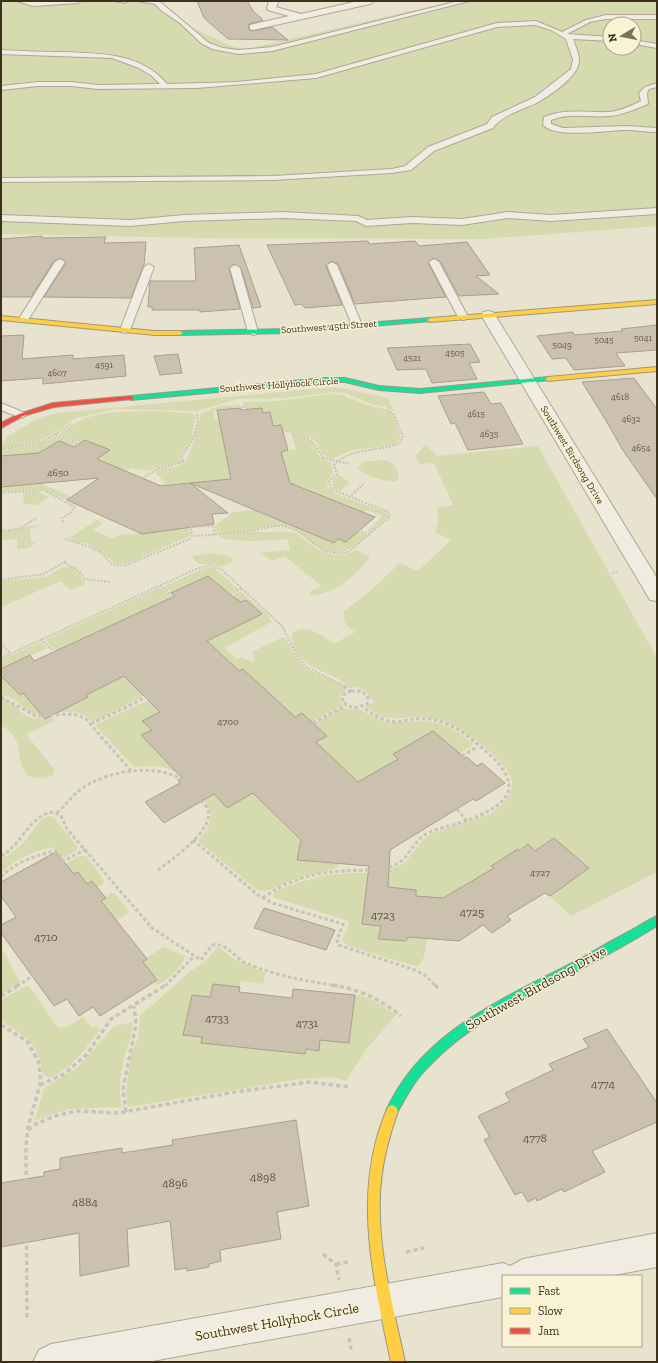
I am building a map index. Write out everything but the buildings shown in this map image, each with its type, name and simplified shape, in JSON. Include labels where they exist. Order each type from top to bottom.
[{"type":"street","points":[[275,1],[273,2],[271,8],[284,13],[304,16]]},
{"type":"street","points":[[253,27],[370,1]]},
{"type":"street","name":"Southwest 45th Street","points":[[1,318],[155,332],[253,332],[357,326],[657,302]]},
{"type":"street","name":"Southwest Birdsong Drive","points":[[488,315],[657,595]]},
{"type":"street","name":"Southwest Hollyhock Circle","points":[[1,426],[21,415],[53,405],[72,402],[325,380],[345,380],[379,388],[420,391],[657,369]]},
{"type":"street","name":"Southwest Birdsong Drive","points":[[398,1362],[376,1251],[374,1180],[384,1130],[396,1101],[404,1087],[426,1060],[449,1038],[483,1014],[581,964],[657,922]]},
{"type":"street","points":[[528,1275],[657,1250]]},
{"type":"street","name":"Southwest Hollyhock Circle","points":[[51,1362],[502,1280]]},
{"type":"lane","points":[[20,1],[33,4],[78,1]]},
{"type":"lane","points":[[118,1],[124,1]]},
{"type":"lane","points":[[141,1],[157,2],[164,10],[177,17],[208,44],[220,49],[245,52],[272,49],[466,1]]},
{"type":"lane","points":[[565,36],[588,21],[606,17],[657,17]]},
{"type":"lane","points":[[2,84],[71,84],[98,87],[165,86],[238,84],[316,76],[497,25],[536,23],[553,29],[565,36],[602,38]]},
{"type":"lane","points":[[1,180],[97,178],[273,178],[392,171],[408,168],[432,149],[490,126],[495,119],[538,99],[565,79],[574,70],[576,60],[565,36]]},
{"type":"lane","points":[[642,43],[657,46]]},
{"type":"lane","points":[[1,52],[112,56],[127,60],[144,68],[160,79],[165,86]]},
{"type":"lane","points":[[657,85],[647,88],[643,93],[645,102],[618,113],[566,114],[547,119],[547,125],[563,130],[626,128],[657,130]]},
{"type":"lane","points":[[1,218],[130,223],[184,218],[283,215],[335,217],[358,220],[366,223],[412,220],[462,222],[508,215],[551,218],[657,211]]},
{"type":"lane","points":[[22,320],[60,262]]},
{"type":"lane","points":[[434,262],[463,317]]},
{"type":"lane","points":[[332,265],[357,326]]},
{"type":"lane","points":[[125,330],[149,267]]},
{"type":"lane","points":[[235,268],[253,332]]},
{"type":"lane","points":[[1,406],[21,415]]},
{"type":"path","points":[[65,539],[72,543],[91,548],[98,552],[110,564],[116,566],[126,565],[190,539],[192,536],[245,532],[271,527],[292,529],[323,551],[339,554],[352,550],[390,517],[388,512],[335,491],[329,486],[332,477],[337,474],[334,465],[346,453],[389,447],[400,443],[403,436],[394,415],[387,408],[380,406]]},
{"type":"path","points":[[143,478],[159,468],[184,462],[182,456],[191,445],[198,418],[198,412],[193,412]]},
{"type":"path","points":[[1,450],[35,445],[56,434],[74,421]]},
{"type":"path","points":[[56,434],[79,444]]},
{"type":"path","points":[[292,437],[301,437],[313,441],[316,444],[320,455],[324,458],[350,464]]},
{"type":"path","points":[[349,497],[365,483]]},
{"type":"path","points":[[1,493],[43,490],[75,507],[72,512],[62,518],[63,524]]},
{"type":"path","points":[[1,531],[18,529],[37,518]]},
{"type":"path","points":[[192,536],[190,526],[214,526],[215,535]]},
{"type":"path","points":[[356,529],[370,534]]},
{"type":"path","points":[[1,580],[44,575],[57,570],[65,562],[84,574],[85,579],[110,582]]},
{"type":"path","points":[[1,658],[203,566],[209,565],[222,570],[284,627],[298,656],[305,665],[316,672],[338,681],[350,691]]},
{"type":"path","points":[[161,585],[173,596]]},
{"type":"path","points":[[230,594],[242,588]]},
{"type":"path","points":[[41,639],[54,652]]},
{"type":"path","points":[[1,643],[11,654]]},
{"type":"path","points":[[350,691],[361,691],[368,697],[367,704],[359,709],[349,708],[346,705],[342,702],[343,695],[350,691]]},
{"type":"path","points":[[90,724],[155,693]]},
{"type":"path","points":[[1,697],[15,702],[28,714],[34,716],[80,715],[90,724],[132,772]]},
{"type":"path","points":[[313,723],[346,705]]},
{"type":"path","points":[[263,898],[273,890],[305,877],[339,871],[374,870],[395,865],[406,857],[412,847],[425,835],[488,813],[506,796],[509,789],[509,778],[506,774],[478,747],[449,724],[420,719],[387,721],[374,715],[363,707]]},
{"type":"path","points":[[462,756],[478,747]]},
{"type":"path","points":[[56,813],[85,786],[111,776],[132,772],[166,770],[181,778]]},
{"type":"path","points":[[158,870],[177,857],[201,832],[209,817],[208,809],[201,802]]},
{"type":"path","points":[[457,809],[467,821]]},
{"type":"path","points":[[1,856],[19,842],[38,817],[45,813],[56,813],[61,816],[67,829],[86,848],[152,928],[194,956],[201,960],[212,945],[218,944],[225,947],[236,957],[251,965],[279,975],[350,988],[368,993],[387,1003],[401,1016]]},
{"type":"path","points":[[193,840],[263,898],[272,903],[343,924],[337,940],[338,945],[415,970],[425,975],[438,988]]},
{"type":"path","points":[[1,877],[24,862],[40,854],[56,851],[64,861],[86,848]]},
{"type":"path","points":[[1,996],[64,956]]},
{"type":"path","points":[[40,1085],[64,1074],[75,1065],[87,1054],[101,1032],[111,1020],[166,985],[194,956]]},
{"type":"path","points":[[126,1112],[123,1099],[123,1088],[128,1053],[136,1025],[134,1006]]},
{"type":"path","points":[[1,1025],[27,1042],[39,1063],[40,1085],[28,1130],[26,1146],[27,1320]]},
{"type":"path","points":[[28,1130],[36,1124],[55,1116],[76,1111],[126,1112],[235,1092],[310,1082],[349,1087]]},
{"type":"path","points":[[323,1254],[336,1264]]},
{"type":"green space","points":[[1,1],[157,1],[189,26],[231,46],[246,49],[454,1],[657,1],[657,104],[655,105],[657,107],[657,226],[483,239],[200,238],[1,234]]},
{"type":"green space","points":[[323,388],[341,388],[388,398],[394,412],[386,407],[368,403],[345,393],[334,392],[286,398],[237,399],[197,411],[115,409],[76,418],[39,442],[1,449],[1,444],[7,439],[5,438],[38,418],[57,413]]},
{"type":"green space","points":[[331,394],[345,395],[348,399],[353,399],[366,405],[388,410],[393,415],[401,439],[394,445],[352,450],[332,459],[322,454],[320,448],[312,439],[304,436],[292,436],[291,432],[283,433],[273,426],[270,412],[246,410],[243,402],[278,401]]},
{"type":"green space","points":[[241,405],[240,407],[213,410],[215,419],[222,418],[219,421],[231,479],[160,485],[165,482],[156,474],[156,471],[163,468],[180,466],[186,461],[192,448],[197,425],[202,413],[219,406]]},
{"type":"green space","points":[[155,411],[192,413],[196,415],[190,445],[180,455],[183,461],[181,463],[161,466],[147,471],[131,468],[120,475],[91,463],[109,450],[85,440],[80,443],[60,434],[82,420],[93,416],[117,412]]},
{"type":"green space","points":[[57,436],[78,445],[74,447],[59,441],[39,453],[1,456],[1,451],[3,450],[37,445]]},
{"type":"green space","points":[[293,438],[307,439],[313,443],[318,455],[331,463],[333,473],[328,480],[327,488],[336,494],[387,513],[388,517],[370,533],[367,531],[383,516],[367,510],[361,515],[290,483],[281,452],[296,449]]},
{"type":"green space","points":[[425,444],[437,456],[538,446],[657,658],[657,872],[571,916],[550,896],[589,868],[554,838],[535,851],[528,844],[492,866],[501,875],[472,881],[450,894],[453,898],[362,924],[381,926],[379,939],[406,941],[408,937],[427,939],[424,957],[418,967],[348,946],[342,941],[349,924],[348,921],[273,897],[275,892],[289,886],[328,875],[384,871],[399,866],[408,859],[426,837],[431,834],[490,814],[502,805],[512,787],[509,774],[503,765],[484,746],[472,737],[451,724],[433,718],[390,718],[378,715],[367,706],[373,703],[373,699],[370,699],[371,697],[363,690],[359,689],[360,687],[350,688],[336,678],[310,666],[297,654],[293,645],[292,634],[297,630],[307,629],[313,631],[325,637],[334,644],[355,632],[346,625],[343,616],[344,611],[369,592],[400,563],[418,571],[451,540],[435,533],[438,521],[437,508],[453,505],[434,463],[420,464],[417,461],[416,456]]},
{"type":"green space","points":[[382,460],[389,461],[395,467],[399,476],[397,481],[388,481],[376,478],[365,474],[358,468],[363,462]]},
{"type":"green space","points":[[340,475],[350,483],[340,491],[333,488],[332,484],[334,478]]},
{"type":"green space","points":[[40,483],[71,497],[67,500],[42,489],[1,492],[1,487]]},
{"type":"green space","points":[[37,491],[49,497],[37,505],[24,504],[23,493]]},
{"type":"green space","points":[[255,510],[346,542],[357,533],[355,530],[368,535],[351,548],[344,551],[330,552],[315,544],[296,530],[286,526],[271,526],[243,532],[217,534],[216,525],[233,512]]},
{"type":"green space","points":[[97,520],[103,523],[93,530],[113,539],[119,535],[184,529],[184,525],[188,525],[190,536],[128,563],[117,564],[87,543],[76,543],[69,538]]},
{"type":"green space","points":[[36,525],[39,527],[30,528],[31,542],[37,541],[29,548],[17,549],[17,539],[1,540],[1,532]]},
{"type":"green space","points":[[253,532],[294,532],[317,549],[332,555],[346,555],[356,550],[370,557],[352,577],[337,588],[328,592],[311,595],[309,592],[322,586],[284,556],[273,561],[259,553],[290,550],[288,539],[242,541],[219,536]]},
{"type":"green space","points":[[211,553],[229,556],[234,561],[221,567],[210,564],[199,564],[193,559],[193,556]]},
{"type":"green space","points":[[72,566],[80,574],[81,579],[85,581],[83,585],[70,590],[61,581],[1,607],[1,581],[46,577],[61,568]]},
{"type":"green space","points":[[207,567],[214,568],[238,589],[228,593],[208,576],[172,593],[165,586]]},
{"type":"green space","points":[[161,587],[172,597],[56,651],[45,640]]},
{"type":"green space","points":[[240,591],[269,616],[271,622],[224,648],[237,659],[241,657],[252,662],[255,660],[252,652],[283,637],[301,664],[342,686],[346,691],[341,694],[340,702],[342,705],[311,722],[302,713],[291,719],[239,671],[197,641],[262,614],[246,600],[241,602],[232,595]]},
{"type":"green space","points":[[41,642],[47,648],[1,669],[1,660]]},
{"type":"green space","points":[[133,672],[153,691],[93,722],[89,718],[76,713],[57,713],[88,698],[86,695]]},
{"type":"green space","points":[[1,676],[20,695],[23,693],[41,715],[30,712],[7,696],[1,695]]},
{"type":"green space","points":[[1,698],[11,703],[28,717],[53,717],[54,721],[26,734],[55,770],[53,775],[48,778],[31,777],[23,770],[16,740],[12,733],[1,725]]},
{"type":"green space","points":[[148,700],[160,712],[143,721],[152,730],[179,773],[160,766],[134,767],[95,725]]},
{"type":"green space","points":[[342,708],[361,710],[382,721],[391,723],[419,721],[438,723],[452,728],[473,744],[460,754],[433,731],[394,754],[398,759],[360,781],[346,780],[332,757],[316,742],[327,736],[314,724]]},
{"type":"green space","points":[[211,792],[227,808],[253,793],[301,840],[297,860],[339,864],[338,867],[298,878],[269,890],[265,891],[256,889],[198,841],[206,831],[210,821],[210,811],[204,800]]},
{"type":"green space","points":[[50,816],[54,818],[78,847],[76,851],[64,858],[52,847],[45,849],[18,860],[1,874],[1,859],[26,840],[39,822]]},
{"type":"green space","points":[[79,856],[86,856],[104,880],[103,884],[97,887],[83,887],[81,885],[86,882],[78,872],[73,874],[65,864]]},
{"type":"green space","points":[[111,893],[114,893],[129,911],[112,923],[111,914],[103,904],[96,904]]},
{"type":"green space","points":[[1,947],[20,982],[1,994]]},
{"type":"green space","points":[[163,947],[185,956],[181,965],[174,973],[157,985],[154,982],[157,980],[143,962],[147,959],[146,958]]},
{"type":"green space","points":[[218,947],[232,958],[266,973],[263,984],[240,981],[240,987],[213,984],[210,997],[192,995],[183,1035],[202,1037],[201,1043],[305,1054],[306,1049],[319,1051],[320,1040],[349,1043],[355,995],[372,1000],[396,1015],[367,1048],[346,1081],[333,1077],[302,1079],[128,1107],[126,1089],[131,1054],[138,1038],[140,1016],[187,974],[205,961]]},
{"type":"green space","points":[[26,986],[29,986],[59,1028],[67,1027],[83,1017],[92,1028],[97,1026],[100,1030],[72,1063],[58,1074],[49,1078],[43,1074],[38,1055],[30,1042],[18,1031],[1,1021],[1,1000]]},
{"type":"green space","points":[[132,1022],[131,1034],[121,1072],[120,1095],[122,1107],[69,1109],[36,1120],[35,1119],[44,1088],[78,1067],[113,1027]]},
{"type":"traffic: fast","points":[[180,333],[288,331],[430,320]]},
{"type":"traffic: fast","points":[[131,398],[325,380],[345,380],[379,388],[420,391],[548,379]]},
{"type":"traffic: fast","points":[[392,1111],[406,1085],[425,1062],[446,1041],[495,1008],[657,921]]},
{"type":"traffic: slow","points":[[430,320],[657,302]]},
{"type":"traffic: slow","points":[[1,318],[155,333],[180,333]]},
{"type":"traffic: slow","points":[[548,379],[657,369]]},
{"type":"traffic: slow","points":[[392,1111],[381,1142],[375,1174],[374,1205],[375,1236],[379,1267],[398,1362]]},
{"type":"traffic: jam","points":[[1,426],[21,415],[53,405],[131,398]]}]
